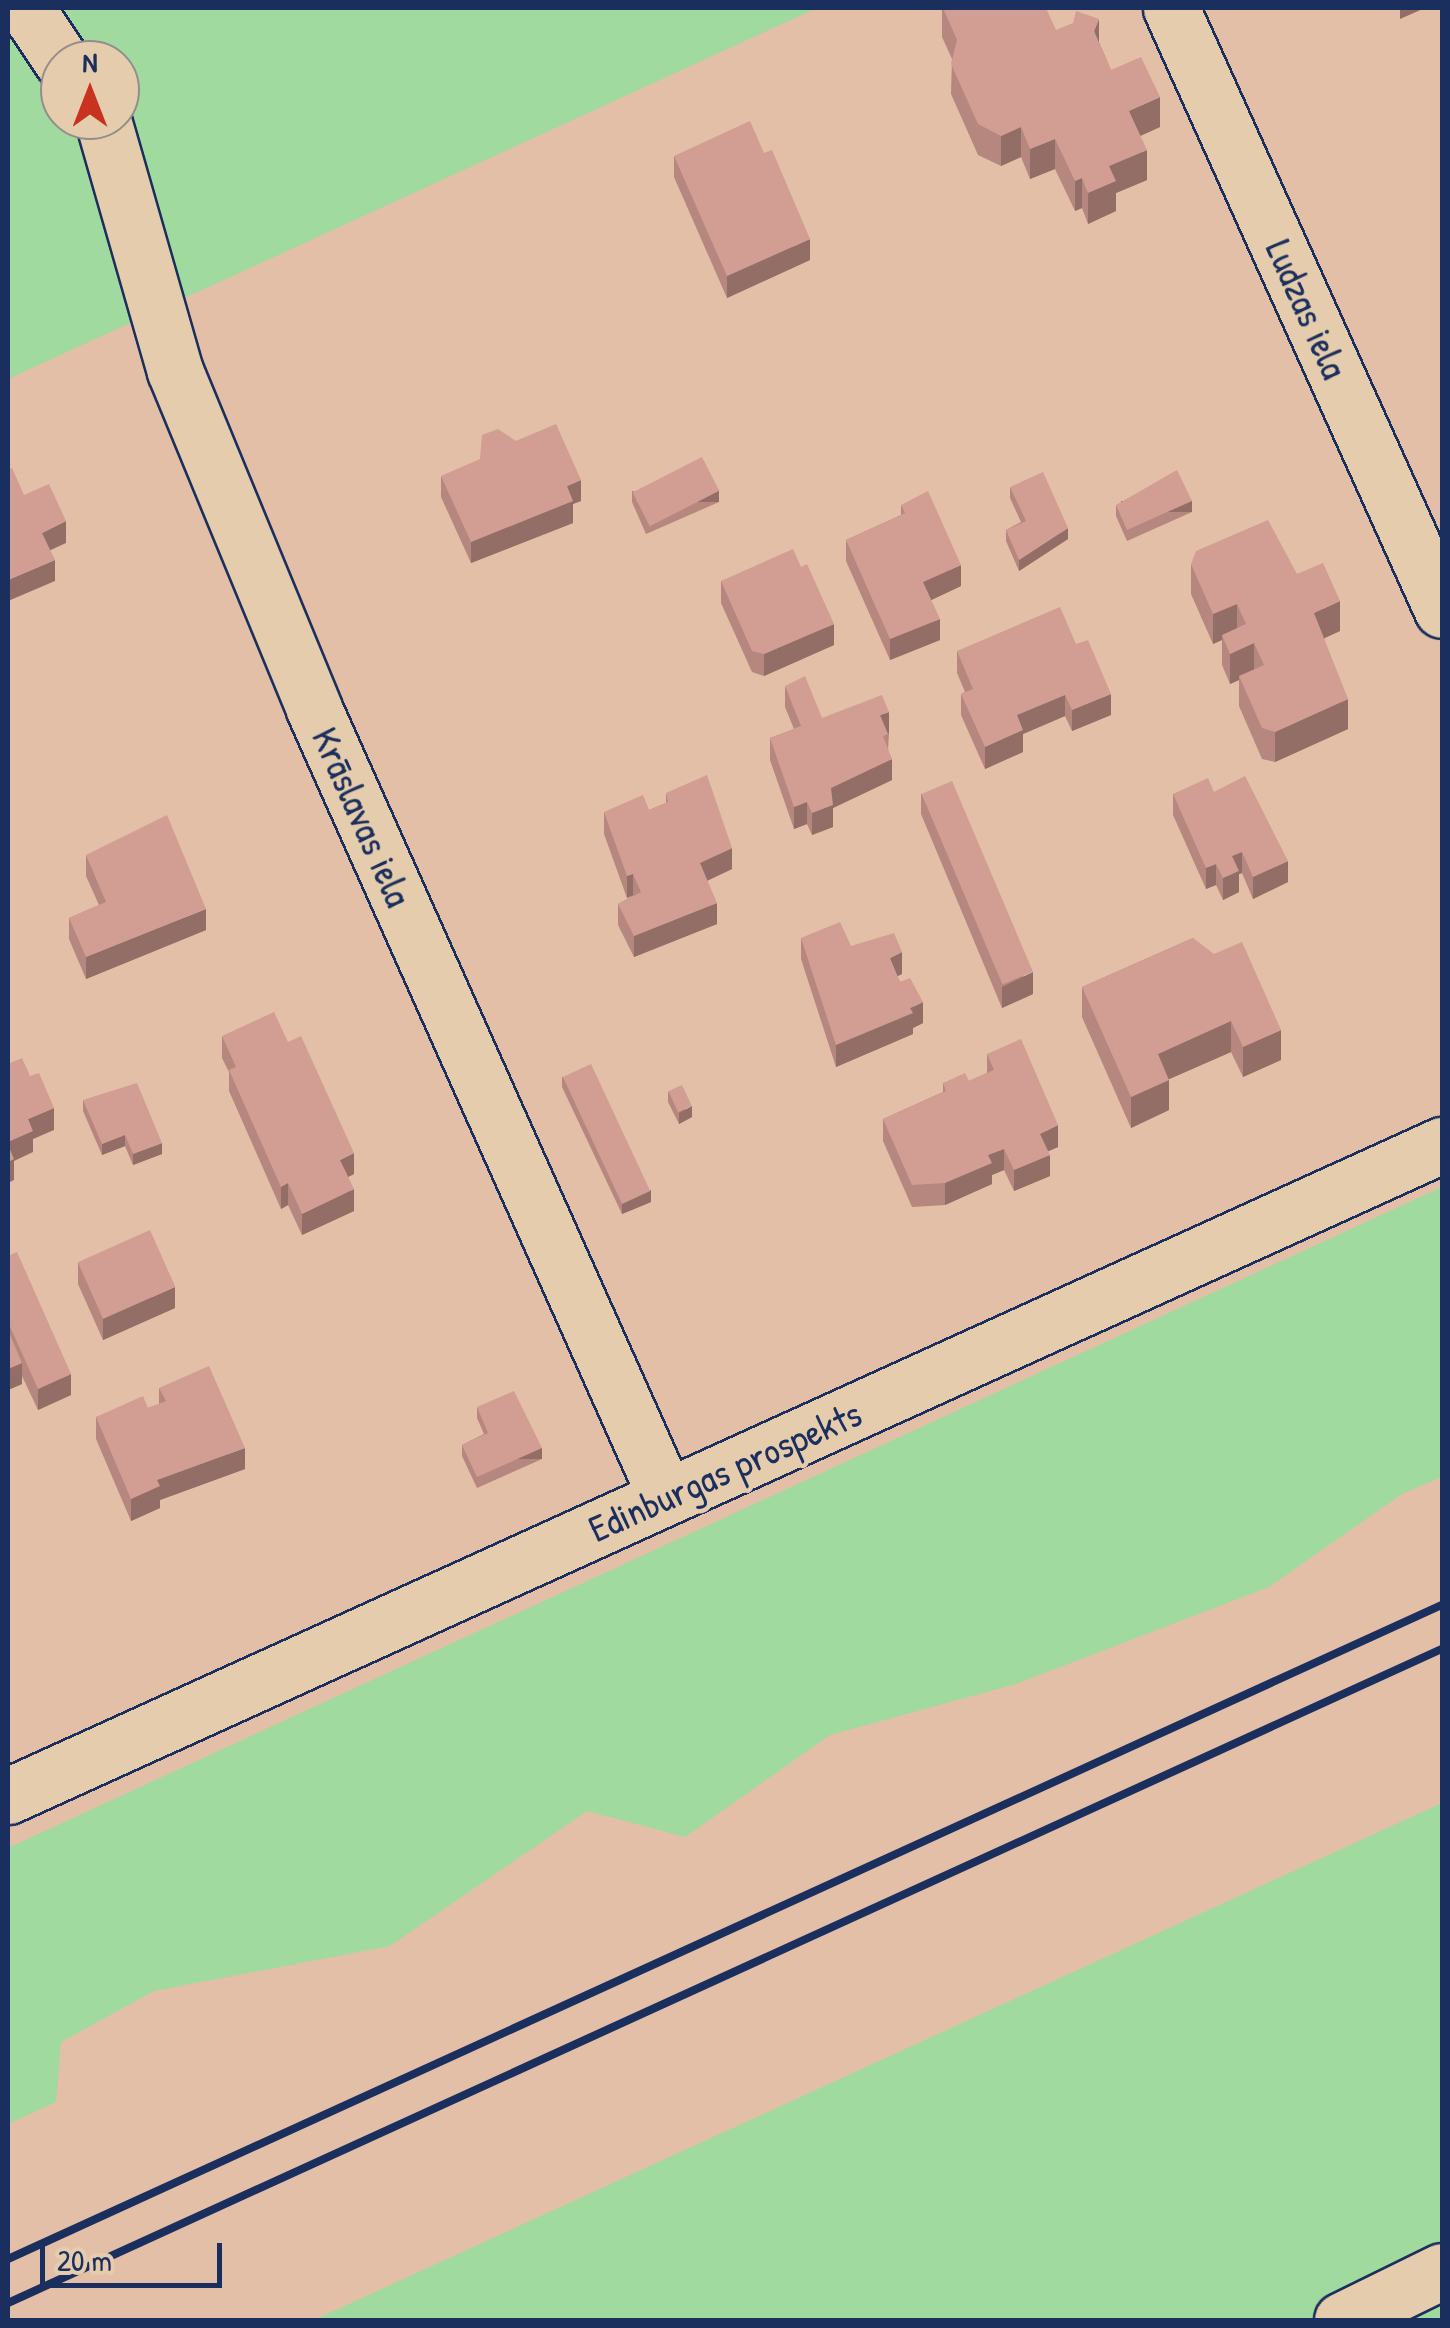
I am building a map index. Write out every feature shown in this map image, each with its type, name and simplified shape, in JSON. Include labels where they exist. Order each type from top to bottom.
[{"type":"street","points":[[26,8],[47,40]]},
{"type":"street","name":"Ludzas iela","points":[[1171,8],[1442,610]]},
{"type":"street","name":"Krāslavas iela","points":[[109,140],[190,406],[314,709],[666,1498]]},
{"type":"street","name":"Edinburgas prospekts","points":[[8,1796],[1442,1146]]},
{"type":"street","points":[[1342,2320],[1442,2270]]},
{"type":"green space","points":[[8,8],[817,8],[8,379]]},
{"type":"green space","points":[[1442,1187],[1442,1477],[1402,1494],[1269,1587],[1016,1684],[830,1735],[685,1837],[587,1811],[390,1946],[154,1991],[61,2042],[56,2102],[8,2124],[8,1848]]},
{"type":"green space","points":[[1442,1803],[1442,2320],[314,2320]]},
{"type":"building","points":[[943,8],[1046,8],[1056,30],[1073,23],[1076,11],[1099,19],[1094,31],[1111,70],[1141,57],[1160,97],[1129,111],[1147,150],[1109,166],[1116,181],[1088,193],[1082,178],[1075,181],[1055,139],[1030,149],[1021,127],[1001,136],[978,124],[951,64],[957,40]]},
{"type":"building","points":[[750,121],[764,153],[772,150],[810,239],[727,276],[674,156]]},
{"type":"building","points":[[556,424],[581,480],[567,486],[573,501],[471,542],[441,476],[480,459],[482,435],[498,429],[516,441]]},
{"type":"building","points":[[702,457],[719,491],[650,526],[633,492]]},
{"type":"building","points":[[12,468],[24,495],[49,484],[66,521],[42,533],[55,560],[8,580],[8,470]]},
{"type":"building","points":[[1177,470],[1192,501],[1127,530],[1116,505]]},
{"type":"building","points":[[1043,472],[1068,528],[1019,560],[1006,530],[1026,521],[1010,487]]},
{"type":"building","points":[[928,491],[961,565],[923,582],[940,619],[890,639],[846,540],[905,513],[901,505]]},
{"type":"building","points":[[1268,520],[1297,574],[1323,563],[1340,601],[1314,613],[1348,699],[1275,732],[1262,728],[1239,676],[1264,665],[1254,643],[1230,654],[1222,635],[1246,624],[1237,604],[1213,614],[1191,564],[1196,551]]},
{"type":"building","points":[[793,549],[801,567],[807,564],[834,624],[764,654],[752,651],[721,581]]},
{"type":"building","points":[[1060,607],[1076,644],[1088,640],[1111,694],[1072,710],[1065,695],[1017,715],[1023,730],[985,747],[961,694],[973,689],[957,651]]},
{"type":"building","points":[[805,676],[822,718],[882,695],[889,712],[880,715],[888,734],[883,736],[892,759],[831,788],[833,805],[812,813],[807,802],[794,807],[770,738],[801,726],[785,686]]},
{"type":"building","points":[[707,775],[732,848],[700,863],[717,903],[634,936],[618,904],[641,892],[633,874],[627,876],[604,812],[643,795],[649,810],[668,802],[666,793]]},
{"type":"building","points":[[1245,776],[1288,861],[1253,877],[1242,852],[1232,856],[1239,871],[1223,878],[1216,864],[1206,868],[1173,794],[1208,778],[1214,792]]},
{"type":"building","points":[[952,781],[1033,972],[1003,984],[922,794]]},
{"type":"building","points":[[167,815],[206,909],[86,957],[69,918],[106,902],[86,855]]},
{"type":"building","points":[[840,922],[851,946],[894,933],[902,952],[890,958],[900,982],[910,978],[923,1002],[910,1008],[913,1013],[836,1045],[801,938]]},
{"type":"building","points":[[1193,938],[1214,954],[1242,942],[1281,1030],[1243,1047],[1231,1021],[1158,1054],[1169,1080],[1131,1097],[1082,987]]},
{"type":"building","points":[[274,1012],[288,1042],[301,1036],[354,1153],[340,1160],[354,1189],[302,1214],[288,1183],[281,1187],[229,1070],[236,1067],[222,1036]]},
{"type":"building","points":[[1021,1039],[1058,1125],[1040,1134],[1050,1155],[1014,1170],[1004,1149],[988,1155],[992,1163],[945,1183],[912,1185],[883,1119],[946,1091],[943,1083],[965,1073],[969,1081],[994,1070],[987,1054]]},
{"type":"building","points":[[22,1058],[30,1076],[39,1073],[54,1108],[28,1119],[33,1131],[8,1142],[8,1064]]},
{"type":"building","points":[[591,1064],[650,1191],[622,1204],[563,1077]]},
{"type":"building","points":[[137,1083],[162,1143],[133,1154],[125,1135],[102,1144],[83,1100]]},
{"type":"building","points":[[682,1085],[692,1106],[678,1112],[668,1091]]},
{"type":"building","points":[[150,1230],[175,1287],[103,1319],[78,1262]]},
{"type":"building","points":[[17,1252],[71,1374],[38,1389],[8,1322],[8,1256]]},
{"type":"building","points":[[8,1330],[22,1363],[8,1369]]},
{"type":"building","points":[[209,1366],[245,1448],[157,1480],[160,1486],[131,1499],[96,1417],[143,1396],[148,1408],[166,1401],[159,1388]]},
{"type":"building","points":[[514,1391],[542,1448],[477,1477],[462,1445],[488,1433],[477,1407]]},
{"type":"railway","points":[[8,2259],[1442,1605]]},
{"type":"railway","points":[[8,2303],[1442,1649]]}]
